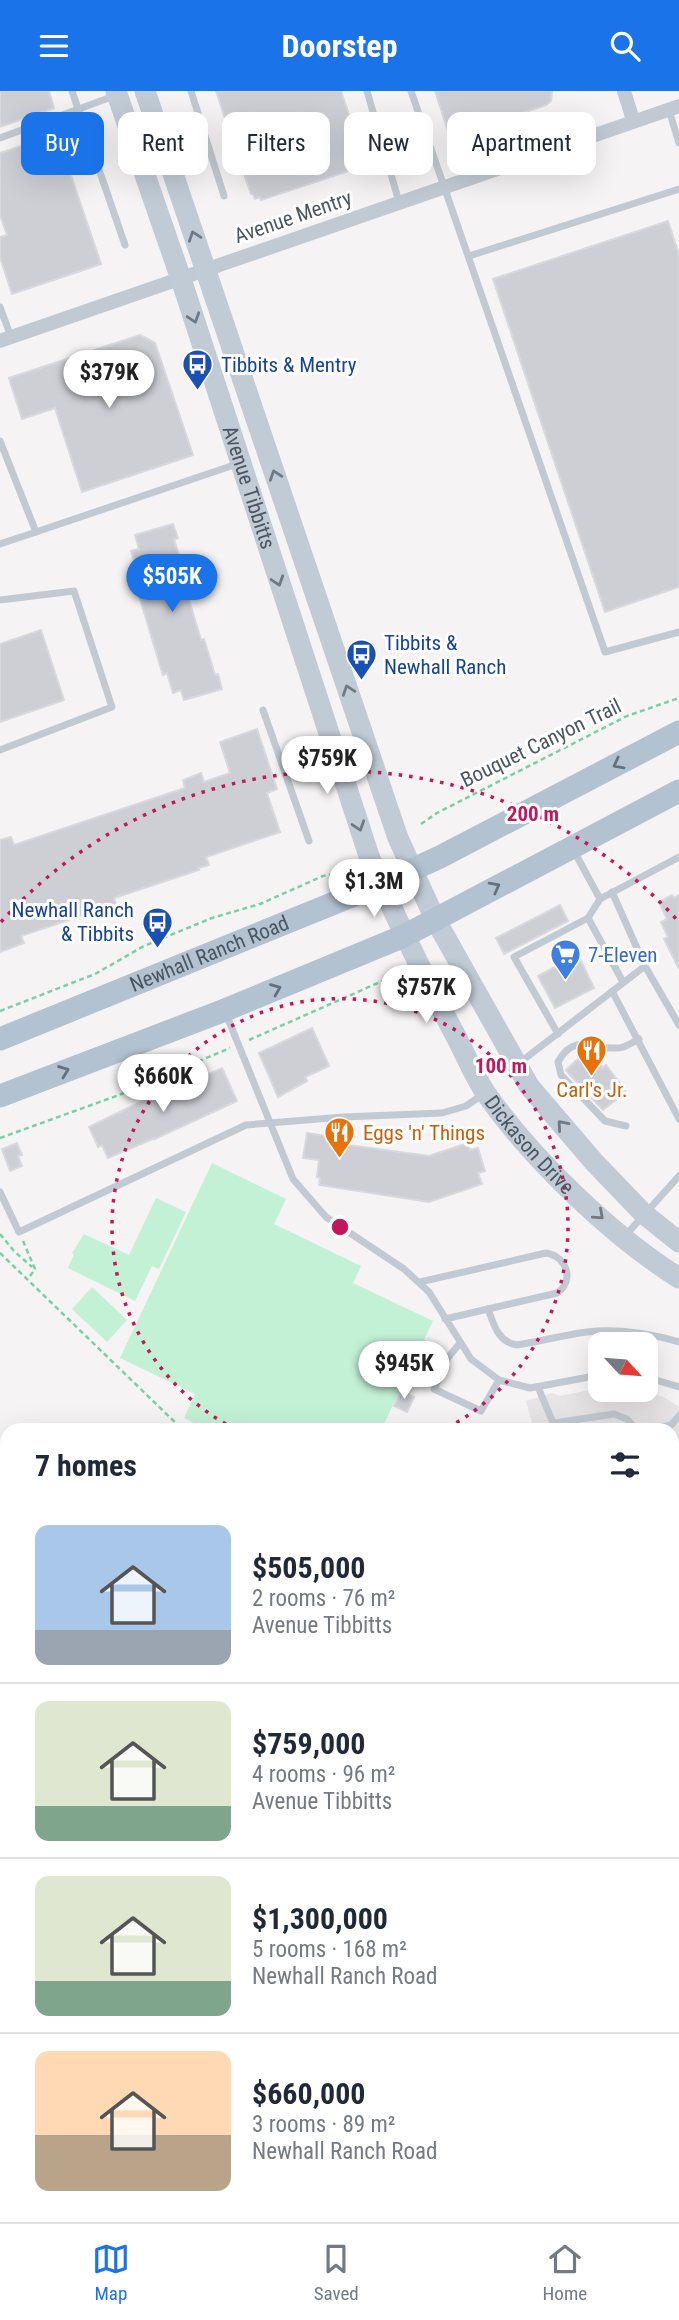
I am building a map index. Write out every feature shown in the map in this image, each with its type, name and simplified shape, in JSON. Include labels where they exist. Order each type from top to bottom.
[{"type":"main road","name":"Newhall Ranch Road","points":[[0,1039],[412,870],[679,732]]},
{"type":"main road","points":[[0,1096],[225,1010],[404,936],[679,791]]},
{"type":"street","name":"Avenue Tibbitts","points":[[145,91],[394,825],[435,919]]},
{"type":"street","points":[[624,91],[633,120]]},
{"type":"street","name":"Avenue Tibbitts","points":[[117,93],[181,279],[357,819],[404,936]]},
{"type":"street","name":"Avenue Mentry","points":[[5,340],[674,107]]},
{"type":"street","name":"Dickason Drive","points":[[435,919],[529,1086],[594,1162],[645,1214],[679,1242]]},
{"type":"street","name":"Dickason Drive","points":[[404,936],[486,1093],[523,1140],[567,1187],[651,1261],[679,1278]]},
{"type":"lane","points":[[72,91],[125,245]]},
{"type":"lane","points":[[191,91],[224,196]]},
{"type":"lane","points":[[367,91],[399,202]]},
{"type":"lane","points":[[411,91],[605,652],[679,632]]},
{"type":"lane","points":[[0,138],[79,110],[117,93]]},
{"type":"lane","points":[[674,107],[679,143]]},
{"type":"lane","points":[[470,256],[679,189]]},
{"type":"lane","points":[[0,307],[5,340]]},
{"type":"lane","points":[[0,441],[36,532]]},
{"type":"lane","points":[[0,544],[241,463]]},
{"type":"lane","points":[[0,600],[74,591],[112,708],[0,750]]},
{"type":"lane","points":[[263,709],[309,841]]},
{"type":"lane","points":[[572,847],[600,899]]},
{"type":"lane","points":[[558,1034],[514,957],[588,918],[600,899],[679,857]]},
{"type":"lane","points":[[612,892],[645,966],[679,1025]]},
{"type":"lane","points":[[588,918],[623,982]]},
{"type":"lane","points":[[515,1065],[645,966]]},
{"type":"lane","points":[[612,991],[679,1119]]},
{"type":"lane","points":[[225,1010],[293,1179],[326,1217],[420,1282],[471,1359],[499,1380],[530,1388],[588,1377]]},
{"type":"lane","points":[[626,1126],[605,1121],[561,1075],[558,1062],[562,1054],[573,1045],[621,1048],[639,1039]]},
{"type":"lane","points":[[0,1192],[19,1232],[246,1125],[343,1117],[442,1114],[466,1106],[486,1093]]},
{"type":"lane","points":[[624,1237],[679,1176]]},
{"type":"lane","points":[[420,1282],[546,1253],[561,1259],[566,1269],[568,1281],[557,1293],[446,1319]]},
{"type":"lane","points":[[488,1308],[499,1334],[510,1344],[531,1343],[589,1332],[622,1331],[650,1334],[679,1342]]},
{"type":"lane","points":[[460,1343],[447,1359],[433,1389],[481,1411],[499,1380]]},
{"type":"lane","points":[[658,1381],[679,1387]]},
{"type":"lane","points":[[538,1387],[553,1423]]},
{"type":"lane","points":[[573,1423],[614,1414],[631,1423]]},
{"type":"path","name":"Bouquet Canyon Trail","points":[[421,824],[437,813],[627,716],[679,698]]},
{"type":"path","points":[[0,1011],[95,974],[144,946],[212,918],[260,904],[323,876],[341,873]]},
{"type":"path","points":[[0,1138],[119,1095],[396,975]]},
{"type":"path","points":[[19,1232],[35,1269]]},
{"type":"path","points":[[0,1234],[14,1251],[35,1269]]},
{"type":"path","points":[[0,1253],[176,1423]]},
{"type":"path","points":[[28,1279],[35,1269]]},
{"type":"shaded area","points":[[588,1390],[588,1402],[658,1402],[658,1396],[664,1397],[679,1407],[679,1423],[532,1423],[526,1401],[552,1393],[560,1396]]},
{"type":"green space","points":[[212,1163],[286,1199],[274,1224],[361,1266],[353,1283],[433,1321],[384,1423],[194,1423],[184,1418],[195,1394],[120,1358]]},
{"type":"green space","points":[[156,1198],[186,1212],[159,1269],[152,1266],[135,1301],[68,1268],[74,1254],[72,1253],[84,1234],[129,1255]]},
{"type":"green space","points":[[92,1287],[127,1320],[107,1342],[72,1309]]},
{"type":"building","points":[[0,91],[49,91],[54,108],[43,112],[21,112],[21,120],[0,127]]},
{"type":"building","points":[[216,91],[341,91],[348,112],[344,112],[344,172],[261,200],[260,197],[255,199],[244,175],[330,175],[330,112],[223,112]]},
{"type":"building","points":[[435,91],[552,91],[551,101],[546,105],[525,112],[447,112],[447,128]]},
{"type":"building","points":[[21,146],[21,175],[71,175],[101,264],[12,294],[0,257],[0,237],[7,235],[0,215],[0,153]]},
{"type":"building","points":[[668,221],[679,255],[679,587],[605,612],[493,279]]},
{"type":"building","points":[[140,335],[155,343],[193,455],[82,492],[55,408],[22,419],[9,378]]},
{"type":"building","points":[[173,524],[178,538],[174,539],[185,575],[182,576],[201,640],[204,639],[222,689],[184,700],[181,690],[173,693],[167,673],[163,675],[131,569],[136,567],[131,551],[139,549],[135,535]]},
{"type":"building","points":[[41,630],[64,700],[0,722],[0,644]]},
{"type":"building","points":[[257,729],[277,789],[267,793],[280,832],[206,857],[209,865],[114,898],[116,904],[21,936],[24,943],[0,952],[0,840],[11,837],[14,845],[185,788],[183,780],[201,773],[204,782],[230,773],[220,742]]},
{"type":"building","points":[[672,895],[674,898],[679,895],[679,969],[664,939],[668,937],[661,922],[667,919],[659,902]]},
{"type":"building","points":[[560,905],[568,921],[504,954],[496,938]]},
{"type":"building","points":[[578,955],[594,988],[555,1008],[538,976]]},
{"type":"building","points":[[312,1028],[329,1066],[305,1077],[307,1081],[278,1097],[259,1053]]},
{"type":"building","points":[[587,1051],[603,1068],[606,1065],[626,1092],[603,1110],[566,1070]]},
{"type":"building","points":[[222,1068],[237,1101],[108,1158],[102,1145],[98,1147],[89,1127],[165,1090],[166,1093]]},
{"type":"building","points":[[307,1133],[334,1137],[333,1143],[429,1156],[468,1143],[470,1150],[478,1148],[485,1171],[478,1173],[482,1184],[429,1202],[319,1185],[319,1160],[303,1158]]},
{"type":"building","points":[[17,1143],[22,1155],[18,1156],[22,1166],[10,1171],[2,1149]]},
{"type":"building","points":[[401,1391],[414,1397],[407,1412],[394,1406]]},
{"type":"place","name":"Tibbits & Mentry","points":[[198,392]]},
{"type":"place","name":"Tibbits & Newhall Ranch","points":[[361,682]]},
{"type":"place","name":"Newhall Ranch & Tibbits","points":[[157,949]]},
{"type":"place","name":"7-Eleven","points":[[565,982]]},
{"type":"place","name":"Carl's Jr.","points":[[592,1077]]},
{"type":"place","name":"Eggs 'n' Things","points":[[340,1160]]}]
